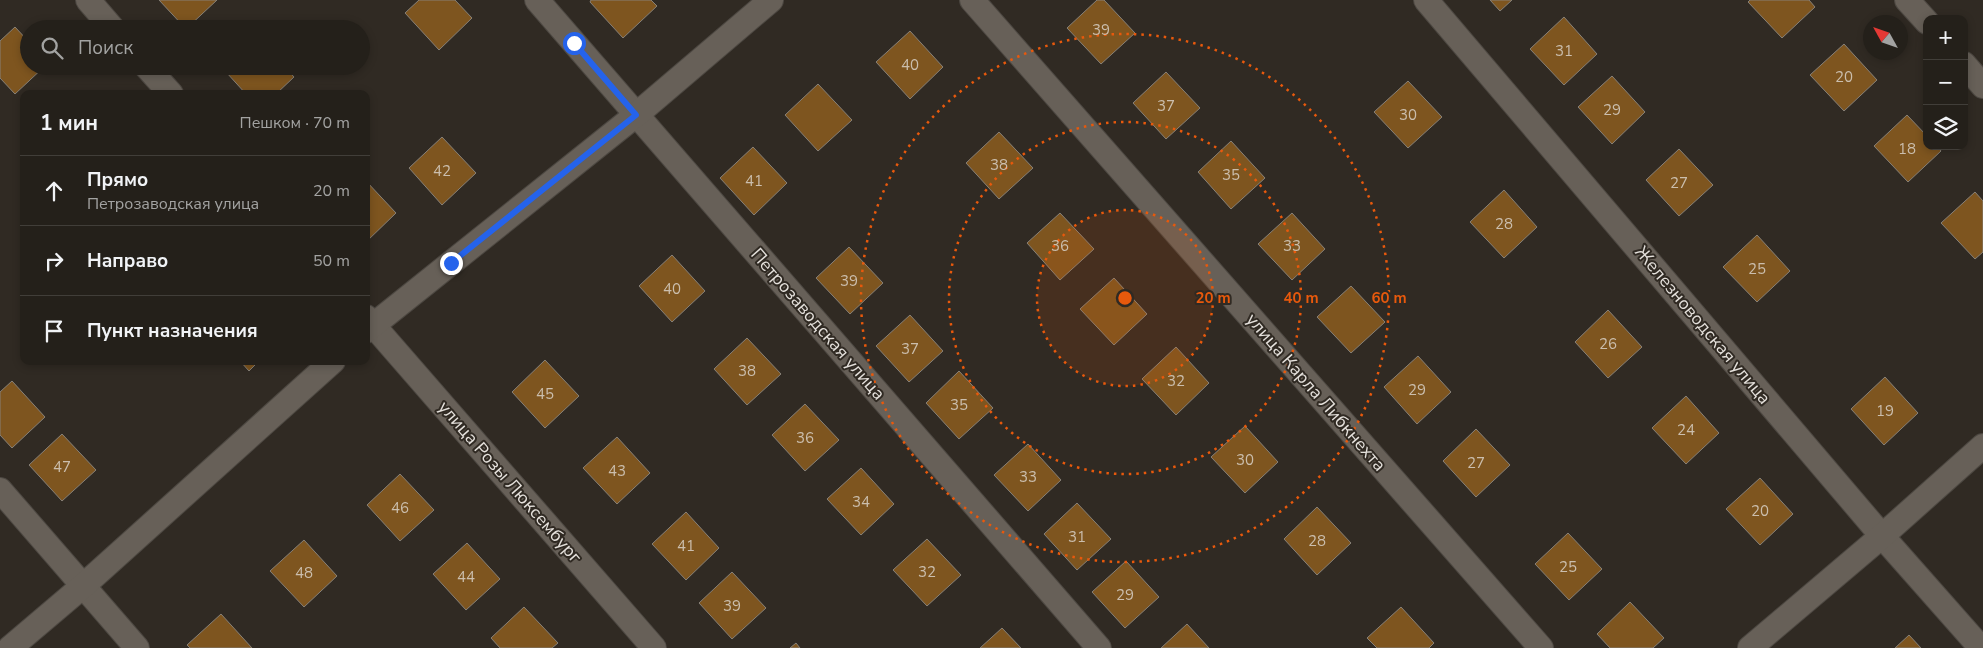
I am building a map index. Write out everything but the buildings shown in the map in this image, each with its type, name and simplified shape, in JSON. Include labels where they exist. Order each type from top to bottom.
[{"type":"street","points":[[88,0],[105,20]]},
{"type":"street","name":"Петрозаводская улица","points":[[537,0],[1099,648]]},
{"type":"street","points":[[370,323],[636,115],[771,0]]},
{"type":"street","name":"улица Карла Либкнехта","points":[[972,0],[1541,648]]},
{"type":"street","name":"Железноводская улица","points":[[1426,0],[1882,536],[1981,648]]},
{"type":"street","points":[[1907,0],[1923,18]]},
{"type":"street","points":[[1968,69],[1983,86]]},
{"type":"street","points":[[154,75],[167,90]]},
{"type":"street","name":"улица Розы Люксембург","points":[[370,325],[654,648]]},
{"type":"street","points":[[10,648],[83,586],[329,365]]},
{"type":"street","points":[[1750,648],[1882,536],[1983,446]]},
{"type":"street","points":[[0,490],[137,648]]},
{"type":"route","points":[[451,263],[636,115],[574,43]]}]
